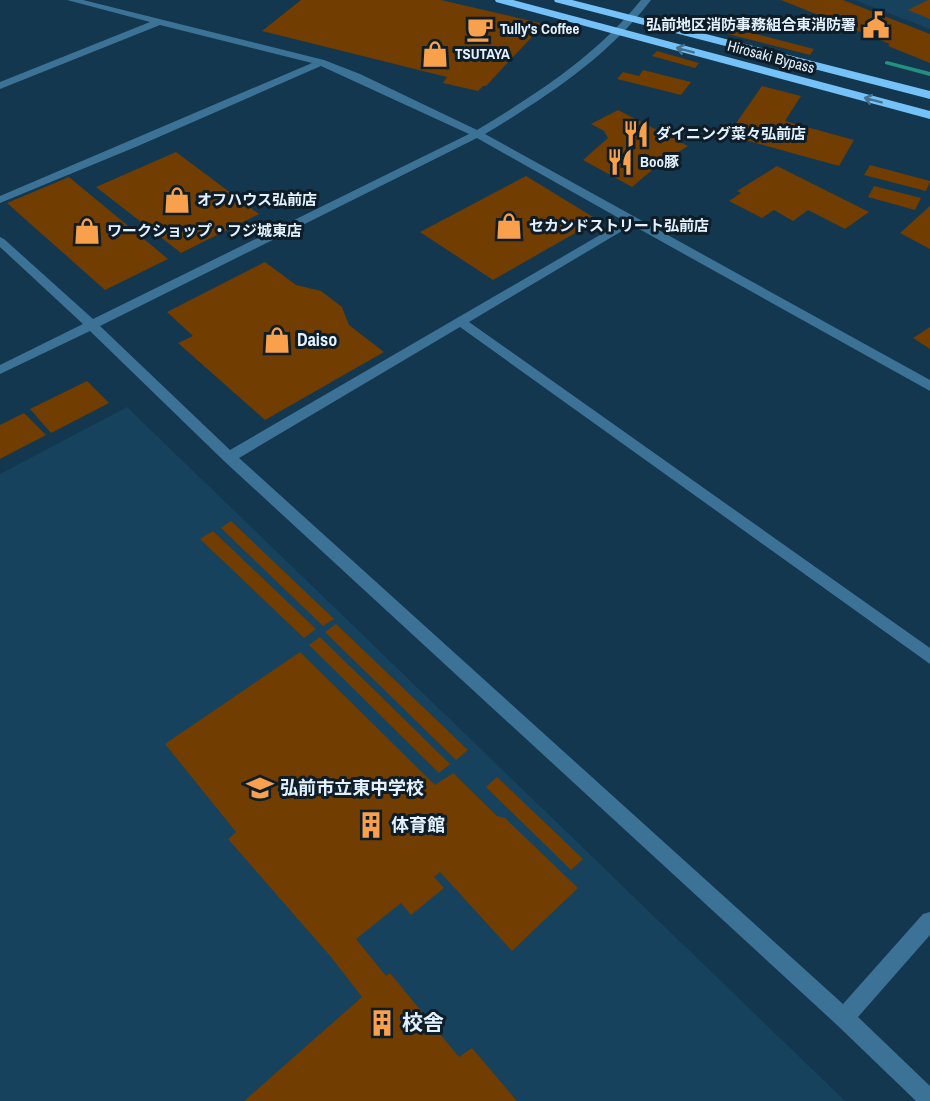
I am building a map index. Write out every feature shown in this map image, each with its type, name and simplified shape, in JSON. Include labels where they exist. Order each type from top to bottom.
[{"type":"highway","name":"Hirosaki Bypass","points":[[500,0],[930,115]]},
{"type":"highway","name":"Hirosaki Bypass","points":[[560,0],[930,95]]},
{"type":"street","points":[[72,0],[321,62],[356,76],[477,134],[930,386]]},
{"type":"street","points":[[0,370],[477,134],[546,93],[599,50],[632,19],[646,0]]},
{"type":"street","points":[[0,86],[159,22]]},
{"type":"street","points":[[0,200],[321,62]]},
{"type":"street","points":[[229,457],[633,220]]},
{"type":"street","points":[[0,241],[229,457],[844,1018],[930,1100]]},
{"type":"street","points":[[461,322],[930,657]]},
{"type":"street","points":[[844,1018],[930,921]]},
{"type":"shaded area","points":[[854,0],[930,0],[930,29]]},
{"type":"shaded area","name":"弘前市立東中学校","points":[[127,407],[845,1101],[0,1101],[0,474]]},
{"type":"building","name":"TSUTAYA","points":[[301,0],[441,0],[544,24],[486,86],[478,91],[443,83],[447,77],[262,31]]},
{"type":"building","name":"弘前地区消防事務組合東消防署","points":[[781,0],[843,0],[930,34],[930,63],[888,46],[890,44]]},
{"type":"building","points":[[930,0],[930,19],[908,10]]},
{"type":"building","points":[[733,28],[814,49],[810,55],[728,34]]},
{"type":"building","points":[[657,51],[699,63],[695,68],[652,56]]},
{"type":"building","points":[[643,70],[691,82],[681,95],[617,79],[623,72],[639,76]]},
{"type":"building","points":[[762,86],[801,96],[785,121],[854,140],[839,166],[745,140],[749,134],[732,129]]},
{"type":"building","points":[[618,110],[688,146],[658,165],[632,187],[583,160],[608,138],[604,131],[591,124]]},
{"type":"building","name":"オフハウス弘前店","points":[[176,152],[259,214],[181,253],[96,187]]},
{"type":"building","points":[[870,165],[930,182],[926,191],[864,175]]},
{"type":"building","points":[[777,166],[869,212],[845,229],[808,210],[793,221],[774,210],[762,218],[729,201],[741,193],[737,191]]},
{"type":"building","name":"セカンドストリート弘前店","points":[[526,176],[598,220],[493,280],[420,232]]},
{"type":"building","name":"ワークショップ・フジ城東店","points":[[69,177],[168,259],[105,290],[7,203]]},
{"type":"building","points":[[874,186],[921,198],[915,210],[868,197]]},
{"type":"building","points":[[930,206],[930,249],[900,233]]},
{"type":"building","name":"Daiso","points":[[265,262],[296,285],[321,291],[342,307],[349,325],[384,352],[265,420],[178,343],[193,336],[167,312]]},
{"type":"building","points":[[930,327],[930,349],[913,338]]},
{"type":"building","points":[[87,381],[109,403],[51,433],[30,409]]},
{"type":"building","points":[[24,413],[46,435],[0,459],[0,425]]},
{"type":"building","points":[[231,521],[334,619],[323,626],[221,528]]},
{"type":"building","points":[[213,531],[316,629],[304,638],[200,539]]},
{"type":"building","points":[[336,624],[468,750],[456,760],[325,632]]},
{"type":"building","points":[[320,637],[450,764],[439,773],[309,645]]},
{"type":"building","name":"体育館","points":[[300,652],[435,785],[453,773],[497,816],[505,818],[578,888],[512,951],[440,872],[434,877],[444,888],[411,915],[401,903],[356,939],[386,976],[390,973],[459,1057],[472,1048],[517,1101],[244,1101],[362,997],[331,957],[228,839],[236,832],[165,744]]},
{"type":"building","points":[[497,777],[583,859],[571,870],[486,787]]},
{"type":"waterway","points":[[887,63],[930,74]]},
{"type":"place","name":"弘前地区消防事務組合東消防署","points":[[876,25]]},
{"type":"place","name":"Tully's Coffee","points":[[480,29]]},
{"type":"place","name":"TSUTAYA","points":[[435,54]]},
{"type":"place","name":"ダイニング菜々弘前店","points":[[636,134]]},
{"type":"place","name":"Boo豚","points":[[620,162]]},
{"type":"place","name":"オフハウス弘前店","points":[[177,200]]},
{"type":"place","name":"セカンドストリート弘前店","points":[[509,226]]},
{"type":"place","name":"ワークショップ・フジ城東店","points":[[87,231]]},
{"type":"place","name":"Daiso","points":[[277,340]]},
{"type":"place","name":"弘前市立東中学校","points":[[260,788]]},
{"type":"place","name":"体育館","points":[[371,825]]},
{"type":"place","name":"校舎","points":[[382,1023]]}]
